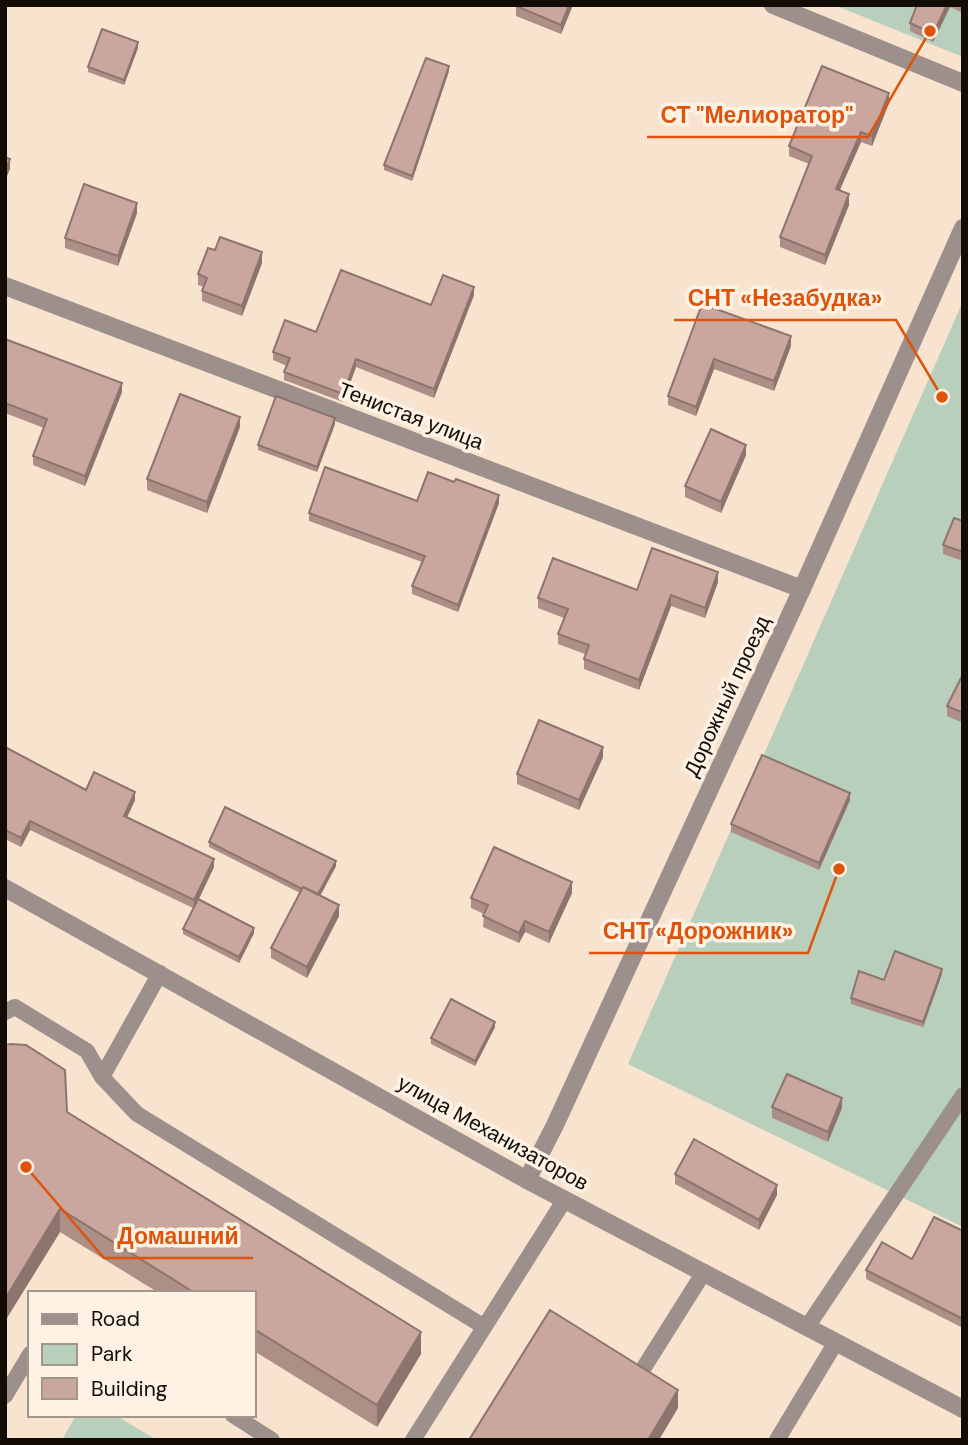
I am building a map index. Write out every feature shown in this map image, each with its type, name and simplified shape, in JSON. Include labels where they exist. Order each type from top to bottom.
[{"type":"street","points":[[773,5],[963,83]]},
{"type":"street","name":"Дорожный проезд","points":[[527,1180],[555,1125],[802,589],[963,229]]},
{"type":"street","name":"Тенистая улица","points":[[5,286],[802,589]]},
{"type":"street","name":"улица Механизаторов","points":[[5,888],[527,1180],[963,1409]]},
{"type":"lane","points":[[102,1077],[160,973]]},
{"type":"lane","points":[[5,1012],[15,1007],[87,1051],[102,1077],[137,1114],[483,1326]]},
{"type":"lane","points":[[807,1326],[963,1095]]},
{"type":"lane","points":[[413,1440],[565,1199]]},
{"type":"lane","points":[[643,1369],[704,1272]]},
{"type":"lane","points":[[777,1440],[836,1342]]},
{"type":"lane","points":[[5,1396],[28,1357]]},
{"type":"lane","points":[[236,1417],[272,1440]]},
{"type":"green space","points":[[834,5],[963,5],[963,57]]},
{"type":"green space","points":[[963,301],[963,1227],[628,1064]]},
{"type":"green space","points":[[75,1417],[118,1417],[157,1440],[62,1440]]},
{"type":"building","points":[[517,5],[569,5],[561,25]]},
{"type":"building","points":[[917,5],[947,5],[933,34],[910,23]]},
{"type":"building","points":[[102,29],[138,42],[124,80],[88,67]]},
{"type":"building","points":[[426,58],[449,66],[412,176],[384,165]]},
{"type":"building","points":[[822,66],[889,93],[872,136],[861,132],[836,189],[849,194],[825,255],[780,237],[812,156],[789,146]]},
{"type":"building","points":[[5,157],[10,159],[5,171]]},
{"type":"building","points":[[84,184],[137,203],[118,256],[65,238]]},
{"type":"building","points":[[220,237],[262,252],[242,306],[202,291],[207,278],[198,274],[208,248],[215,250]]},
{"type":"building","points":[[341,270],[431,305],[443,275],[474,287],[434,389],[356,359],[343,394],[284,372],[290,358],[273,352],[285,320],[316,332]]},
{"type":"building","points":[[702,304],[791,336],[774,381],[714,359],[696,407],[668,396]]},
{"type":"building","points":[[5,339],[122,383],[85,476],[33,456],[47,419],[5,403]]},
{"type":"building","points":[[180,394],[240,417],[207,502],[147,479]]},
{"type":"building","points":[[276,396],[335,418],[317,467],[258,445]]},
{"type":"building","points":[[711,429],[746,445],[721,502],[685,486]]},
{"type":"building","points":[[325,467],[417,501],[428,472],[499,495],[458,605],[412,586],[425,556],[309,513]]},
{"type":"building","points":[[954,518],[963,521],[963,552],[943,545]]},
{"type":"building","points":[[652,548],[718,572],[705,608],[671,595],[639,680],[584,659],[589,645],[558,634],[568,609],[538,598],[553,558],[637,590]]},
{"type":"building","points":[[963,674],[963,713],[947,706]]},
{"type":"building","points":[[539,720],[603,747],[579,800],[517,774]]},
{"type":"building","points":[[5,747],[86,790],[94,772],[135,792],[124,816],[214,859],[194,900],[30,821],[21,838],[5,830]]},
{"type":"building","points":[[762,755],[850,793],[819,863],[731,824]]},
{"type":"building","points":[[225,807],[336,861],[318,894],[303,887],[302,889],[209,842]]},
{"type":"building","points":[[494,847],[572,882],[549,932],[525,921],[519,933],[483,916],[488,905],[471,898]]},
{"type":"building","points":[[303,887],[339,905],[307,967],[271,948]]},
{"type":"building","points":[[198,899],[254,928],[239,957],[183,929]]},
{"type":"building","points":[[895,951],[942,969],[923,1022],[851,998],[859,971],[884,980]]},
{"type":"building","points":[[451,999],[495,1022],[475,1061],[431,1038]]},
{"type":"building","points":[[5,1045],[26,1045],[65,1070],[67,1112],[421,1332],[377,1405],[256,1330],[256,1291],[192,1291],[60,1209],[5,1299]]},
{"type":"building","points":[[787,1074],[842,1098],[828,1132],[772,1107]]},
{"type":"building","points":[[694,1139],[777,1185],[759,1220],[675,1174]]},
{"type":"building","points":[[934,1217],[963,1231],[963,1319],[866,1270],[882,1242],[912,1259]]},
{"type":"building","points":[[550,1310],[678,1390],[648,1440],[469,1440]]},
{"type":"place","name":"СТ \"Мелиоратор\"","points":[[930,31]]},
{"type":"place","name":"СНТ «Незабудка»","points":[[942,397]]},
{"type":"place","name":"СНТ «Дорожник»","points":[[839,869]]},
{"type":"place","name":"Домашний","points":[[26,1167]]}]
